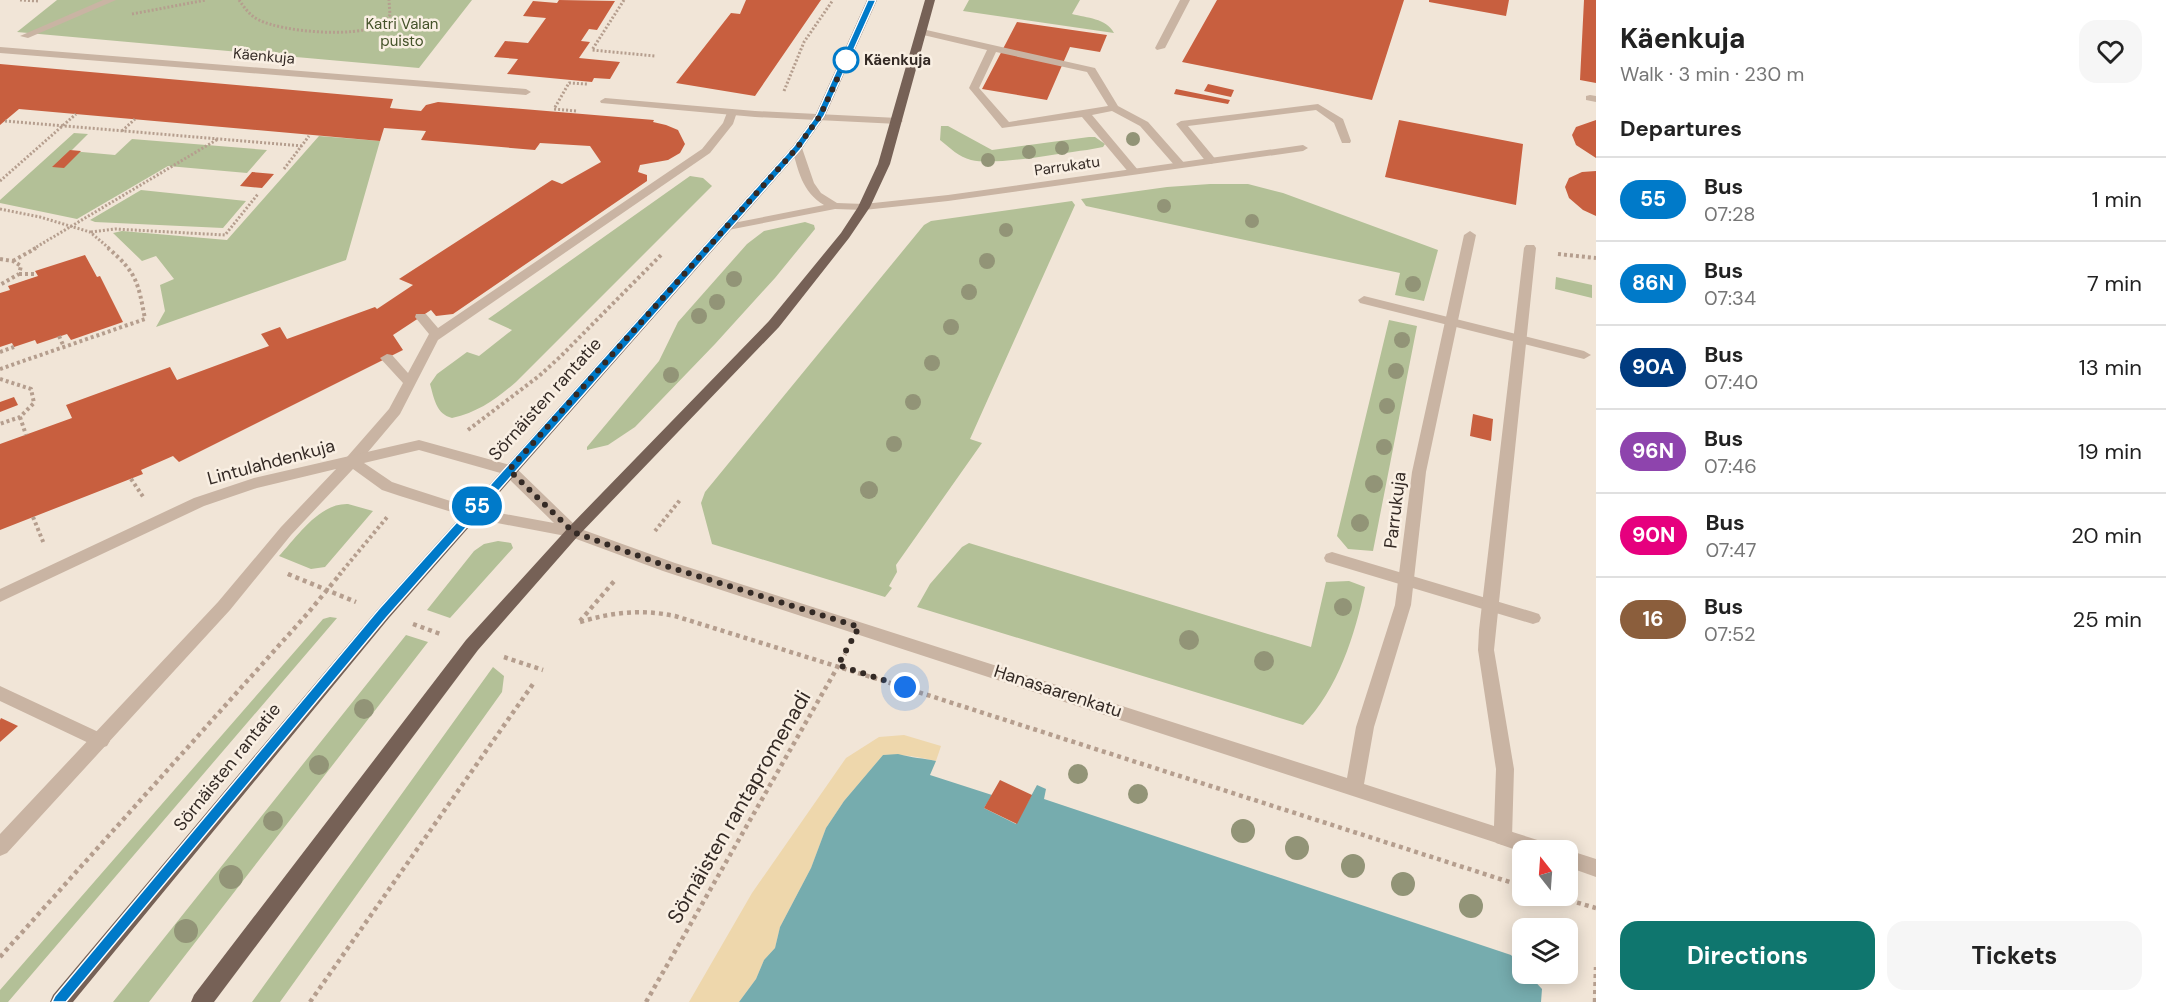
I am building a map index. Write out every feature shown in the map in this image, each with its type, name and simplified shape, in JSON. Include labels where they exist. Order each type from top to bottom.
[{"type":"main road","name":"Sörnäisten rantatie","points":[[60,1002],[314,694],[509,470],[728,228],[797,148],[820,116],[872,0]]},
{"type":"main road","points":[[201,1002],[472,645],[573,532],[774,324],[845,235],[864,207],[884,164],[930,0]]},
{"type":"street","points":[[25,36],[111,0]]},
{"type":"street","points":[[1160,48],[1185,0]]},
{"type":"street","points":[[922,32],[1091,70],[1114,108],[1144,124],[1180,165]]},
{"type":"street","points":[[993,47],[974,88],[1006,126],[1086,115],[1114,108]]},
{"type":"street","name":"Käenkuja","points":[[0,50],[526,92]]},
{"type":"street","points":[[605,101],[732,112],[897,122]]},
{"type":"street","points":[[1210,161],[1181,124],[1317,107],[1339,121],[1346,141]]},
{"type":"street","points":[[0,847],[101,741],[224,606],[286,531],[395,411],[433,338],[706,151],[728,124],[732,112]]},
{"type":"street","points":[[1086,115],[1134,172]]},
{"type":"street","points":[[797,148],[812,193],[820,200],[835,206]]},
{"type":"street","name":"Parrukatu","points":[[728,228],[835,206],[864,207],[948,198],[1303,148]]},
{"type":"street","name":"Parrukuja","points":[[1354,788],[1365,727],[1399,624],[1407,579],[1419,472],[1470,235]]},
{"type":"street","points":[[1503,837],[1505,769],[1486,650],[1489,604],[1530,248]]},
{"type":"street","points":[[1364,300],[1451,320],[1584,356]]},
{"type":"street","points":[[421,317],[437,335]]},
{"type":"street","points":[[387,358],[410,383]]},
{"type":"street","name":"Lintulahdenkuja","points":[[0,596],[199,502],[254,483],[419,445],[509,470]]},
{"type":"street","name":"Lintulahdenkuja","points":[[352,461],[387,486],[405,492],[471,513],[573,532]]},
{"type":"street","points":[[509,470],[573,532]]},
{"type":"street","name":"Hanasaarenkatu","points":[[573,532],[636,555],[1512,840]]},
{"type":"street","points":[[1332,558],[1533,618]]},
{"type":"street","points":[[0,693],[101,741]]},
{"type":"street","points":[[1578,862],[1596,868]]},
{"type":"path","points":[[20,0],[46,2]]},
{"type":"path","points":[[239,0],[260,21],[312,30],[344,32],[378,27],[388,17],[392,6],[389,0]]},
{"type":"path","points":[[624,0],[592,50],[655,56]]},
{"type":"path","points":[[780,99],[804,42],[833,0]]},
{"type":"path","points":[[576,111],[554,109],[569,83],[591,85]]},
{"type":"path","points":[[0,181],[76,114]]},
{"type":"path","points":[[122,131],[135,119]]},
{"type":"path","points":[[5,120],[303,146]]},
{"type":"path","points":[[284,169],[309,136]]},
{"type":"path","points":[[13,261],[218,139]]},
{"type":"path","points":[[90,232],[115,229],[225,235],[258,194]]},
{"type":"path","points":[[0,209],[40,217],[90,232],[120,258],[138,281],[145,319],[0,369]]},
{"type":"path","points":[[443,452],[475,424],[553,364],[667,248]]},
{"type":"path","points":[[1553,253],[1596,258]]},
{"type":"path","points":[[0,259],[13,261],[21,266],[20,274]]},
{"type":"path","points":[[0,285],[20,274],[36,274]]},
{"type":"path","points":[[59,336],[64,347]]},
{"type":"path","points":[[0,352],[14,347]]},
{"type":"path","points":[[0,379],[31,389],[34,403],[20,417],[0,424]]},
{"type":"path","points":[[20,417],[26,435]]},
{"type":"path","points":[[131,479],[145,501]]},
{"type":"path","points":[[0,957],[308,613],[405,492]]},
{"type":"path","points":[[663,520],[680,500]]},
{"type":"path","points":[[33,517],[45,548]]},
{"type":"path","points":[[636,555],[580,622],[616,611],[652,611],[838,665],[1512,883]]},
{"type":"path","name":"Sörnäisten rantapromenadi","points":[[646,1002],[859,627]]},
{"type":"path","points":[[310,1002],[533,684]]},
{"type":"path","points":[[1578,903],[1596,908]]},
{"type":"path","points":[[1595,1002],[1596,967]]},
{"type":"green space","name":"Katri Valan puisto","points":[[57,0],[472,0],[419,68],[17,32]]},
{"type":"green space","points":[[969,0],[1080,0],[1072,14],[1101,21],[1114,33],[963,11]]},
{"type":"green space","points":[[941,126],[948,126],[992,150],[1089,137],[1095,137],[1105,144],[1103,147],[1087,150],[1012,160],[971,160],[962,157],[940,140]]},
{"type":"green space","points":[[74,133],[88,134],[71,151],[115,155],[132,139],[267,150],[247,173],[168,166],[77,219],[0,203],[0,200]]},
{"type":"green space","points":[[319,136],[380,141],[346,260],[156,327],[165,311],[160,285],[174,279],[156,256],[142,261],[113,233],[122,231],[227,240]]},
{"type":"green space","points":[[690,176],[703,178],[712,186],[516,382],[494,399],[471,412],[452,418],[442,413],[436,405],[430,384],[437,374],[467,352],[479,356],[512,330],[488,319]]},
{"type":"green space","points":[[1248,184],[1283,193],[1438,250],[1424,301],[1395,295],[1400,273],[1086,206],[1081,199],[1167,187]]},
{"type":"green space","points":[[141,190],[246,201],[223,228],[90,220]]},
{"type":"green space","points":[[1072,201],[1075,205],[970,439],[982,443],[896,565],[897,572],[889,586],[892,588],[885,597],[712,544],[701,503],[705,492],[924,225],[931,221]]},
{"type":"green space","points":[[805,222],[814,225],[815,229],[775,278],[715,344],[635,427],[608,445],[587,450],[587,447],[659,361],[678,322],[747,244],[764,231]]},
{"type":"green space","points":[[1556,277],[1592,285],[1592,298],[1555,289]]},
{"type":"green space","points":[[1389,320],[1417,326],[1373,551],[1348,549],[1337,536]]},
{"type":"green space","points":[[348,504],[373,511],[325,567],[311,569],[279,556],[318,515],[337,505]]},
{"type":"green space","points":[[498,541],[511,543],[513,548],[450,618],[427,610],[474,551],[484,544]]},
{"type":"green space","points":[[969,543],[1311,647],[1326,582],[1349,581],[1365,587],[1356,624],[1335,678],[1326,695],[1303,725],[917,607],[930,584],[962,547]]},
{"type":"green space","points":[[337,618],[8,1002],[0,1002],[0,990],[323,619]]},
{"type":"green space","points":[[406,635],[428,642],[149,1002],[113,1002]]},
{"type":"green space","points":[[493,667],[504,676],[502,692],[280,1002],[252,1002]]},
{"type":"sand","points":[[904,735],[941,746],[936,761],[910,756],[883,755],[844,801],[826,828],[811,868],[780,927],[775,948],[764,960],[756,979],[739,1002],[689,1002],[752,893],[846,758],[879,737]]},
{"type":"water","points":[[898,754],[936,761],[930,775],[992,795],[984,808],[1016,824],[1037,785],[1046,789],[1044,799],[1511,955],[1512,984],[1537,984],[1542,989],[1541,1002],[739,1002],[756,979],[764,960],[775,948],[780,927],[811,868],[826,828],[844,801],[883,755]]},
{"type":"building","points":[[559,0],[615,1],[597,30],[589,29],[581,41],[590,42],[579,58],[620,62],[610,79],[594,78],[592,82],[507,74],[518,59],[494,57],[505,41],[528,43],[546,18],[523,16],[533,1],[557,3]]},
{"type":"building","points":[[746,0],[821,0],[755,96],[676,83],[731,13],[740,14]]},
{"type":"building","points":[[1217,0],[1404,0],[1372,100],[1182,62]]},
{"type":"building","points":[[1429,0],[1509,0],[1506,16],[1429,2]]},
{"type":"building","points":[[1584,0],[1596,0],[1596,83],[1580,80]]},
{"type":"building","points":[[1017,22],[1107,35],[1100,52],[1070,47],[1047,100],[982,89]]},
{"type":"building","points":[[0,64],[393,99],[390,108],[421,111],[426,105],[438,102],[654,120],[653,122],[678,130],[685,144],[680,153],[668,160],[640,165],[638,172],[647,175],[647,181],[453,314],[436,316],[431,310],[393,335],[403,350],[179,462],[173,456],[141,470],[143,474],[0,530],[0,444],[72,418],[66,405],[170,367],[177,380],[269,346],[261,334],[280,327],[287,339],[375,307],[377,309],[413,285],[399,279],[552,180],[562,184],[601,162],[590,146],[540,143],[535,150],[421,140],[426,131],[384,128],[380,141],[19,109],[0,125]]},
{"type":"building","points":[[1208,84],[1234,90],[1231,97],[1204,91]]},
{"type":"building","points":[[1176,89],[1230,100],[1228,104],[1174,94]]},
{"type":"building","points":[[1399,120],[1523,144],[1516,205],[1385,177]]},
{"type":"building","points":[[1596,120],[1596,158],[1576,145],[1572,135],[1576,127]]},
{"type":"building","points":[[70,150],[81,151],[64,168],[52,167]]},
{"type":"building","points":[[1596,171],[1596,216],[1583,210],[1569,198],[1565,187],[1569,178],[1582,172]]},
{"type":"building","points":[[252,172],[274,174],[262,188],[240,186]]},
{"type":"building","points":[[85,255],[97,277],[100,276],[123,322],[71,340],[67,334],[37,344],[35,340],[14,347],[12,343],[0,347],[0,293],[10,290],[8,286],[38,276],[35,271]]},
{"type":"building","points":[[14,397],[18,405],[0,412],[0,402]]},
{"type":"building","points":[[1473,414],[1493,419],[1491,441],[1470,436]]},
{"type":"building","points":[[1,718],[18,726],[0,742],[0,720]]},
{"type":"building","points":[[1000,780],[1032,795],[1017,824],[984,808]]},
{"type":"bus line","name":"55","points":[[60,1002],[314,694],[383,614],[797,148],[820,116],[872,0]]},
{"type":"place","name":"Käenkuja","points":[[846,60]]},
{"type":"route","points":[[846,60],[820,116],[797,148],[728,228],[509,470],[573,532],[669,567],[859,627],[838,665],[905,687]]}]
